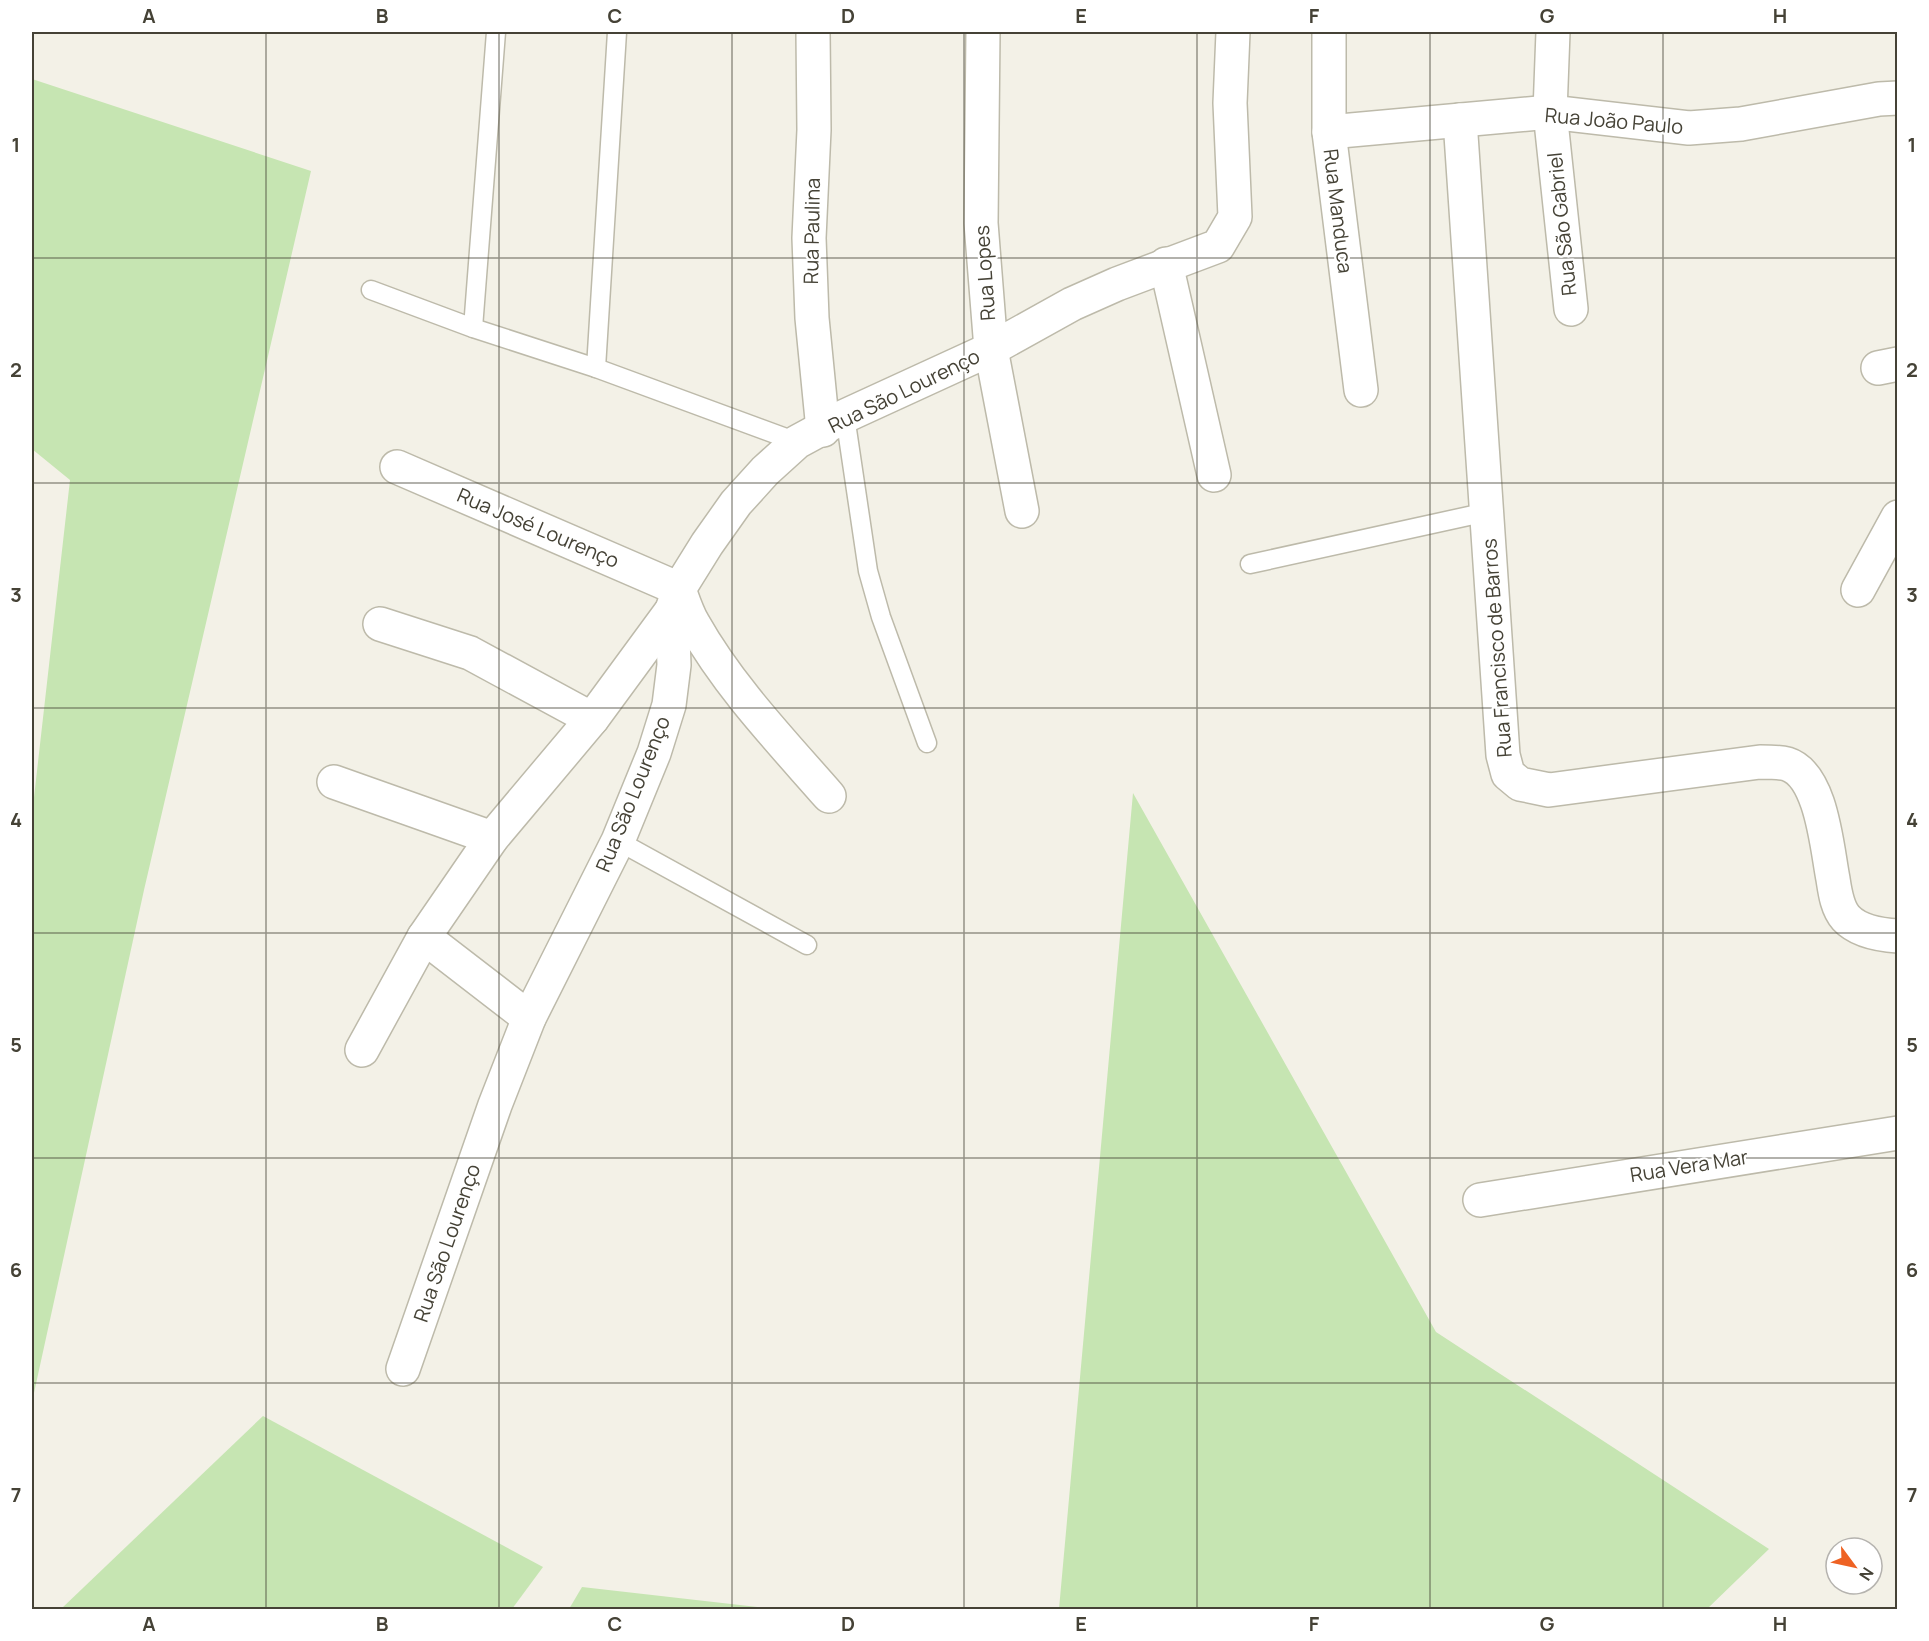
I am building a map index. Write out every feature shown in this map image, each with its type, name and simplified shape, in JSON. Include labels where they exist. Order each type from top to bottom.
[{"type":"street","name":"Rua Paulina","points":[[813,32],[814,130],[810,250],[812,318],[822,429]]},
{"type":"street","name":"Rua Lopes","points":[[983,32],[981,223],[991,349],[1022,511]]},
{"type":"street","name":"Rua São Lourenço","points":[[404,1369],[495,1105],[529,1018],[618,841],[654,753],[669,705],[674,665],[675,600],[707,544],[736,503],[765,471],[822,429],[991,349],[1072,304],[1166,264],[1218,246],[1235,217],[1230,103],[1233,32]]},
{"type":"street","name":"Rua Manduca","points":[[1329,32],[1329,132],[1361,390]]},
{"type":"street","name":"Rua São Gabriel","points":[[1553,32],[1550,112],[1571,309]]},
{"type":"street","name":"Rua João Paulo","points":[[1329,132],[1550,112],[1689,128],[1741,124],[1879,99],[1898,98]]},
{"type":"street","name":"Rua Francisco de Barros","points":[[1461,120],[1503,755],[1509,774],[1520,784],[1549,790],[1760,762],[1789,764],[1807,778],[1815,795],[1822,819],[1837,901],[1846,918],[1862,928],[1885,935],[1898,936]]},
{"type":"street","points":[[1166,264],[1214,475]]},
{"type":"street","name":"Rua José Lourenço","points":[[397,467],[675,600]]},
{"type":"street","points":[[1858,590],[1898,518]]},
{"type":"street","points":[[362,1050],[424,937],[492,838],[592,719],[675,600],[692,621],[737,689],[829,796]]},
{"type":"street","points":[[380,624],[470,653],[592,719]]},
{"type":"street","points":[[334,782],[492,838]]},
{"type":"street","points":[[424,937],[529,1018]]},
{"type":"street","name":"Rua Vera Mar","points":[[1480,1200],[1898,1133]]},
{"type":"lane","points":[[473,328],[496,32]]},
{"type":"lane","points":[[596,368],[617,32]]},
{"type":"lane","points":[[371,290],[473,328],[596,368],[822,429],[881,617],[927,742]]},
{"type":"lane","points":[[1251,564],[1487,512]]},
{"type":"lane","points":[[618,841],[807,945]]},
{"type":"green space","points":[[32,79],[311,171],[144,890],[32,1402],[32,815],[70,480],[32,449]]},
{"type":"green space","points":[[1133,793],[1436,1332],[1769,1549],[1707,1609],[1059,1609]]},
{"type":"green space","points":[[263,1416],[543,1567],[512,1609],[61,1609]]},
{"type":"green space","points":[[582,1587],[775,1609],[569,1609]]}]
